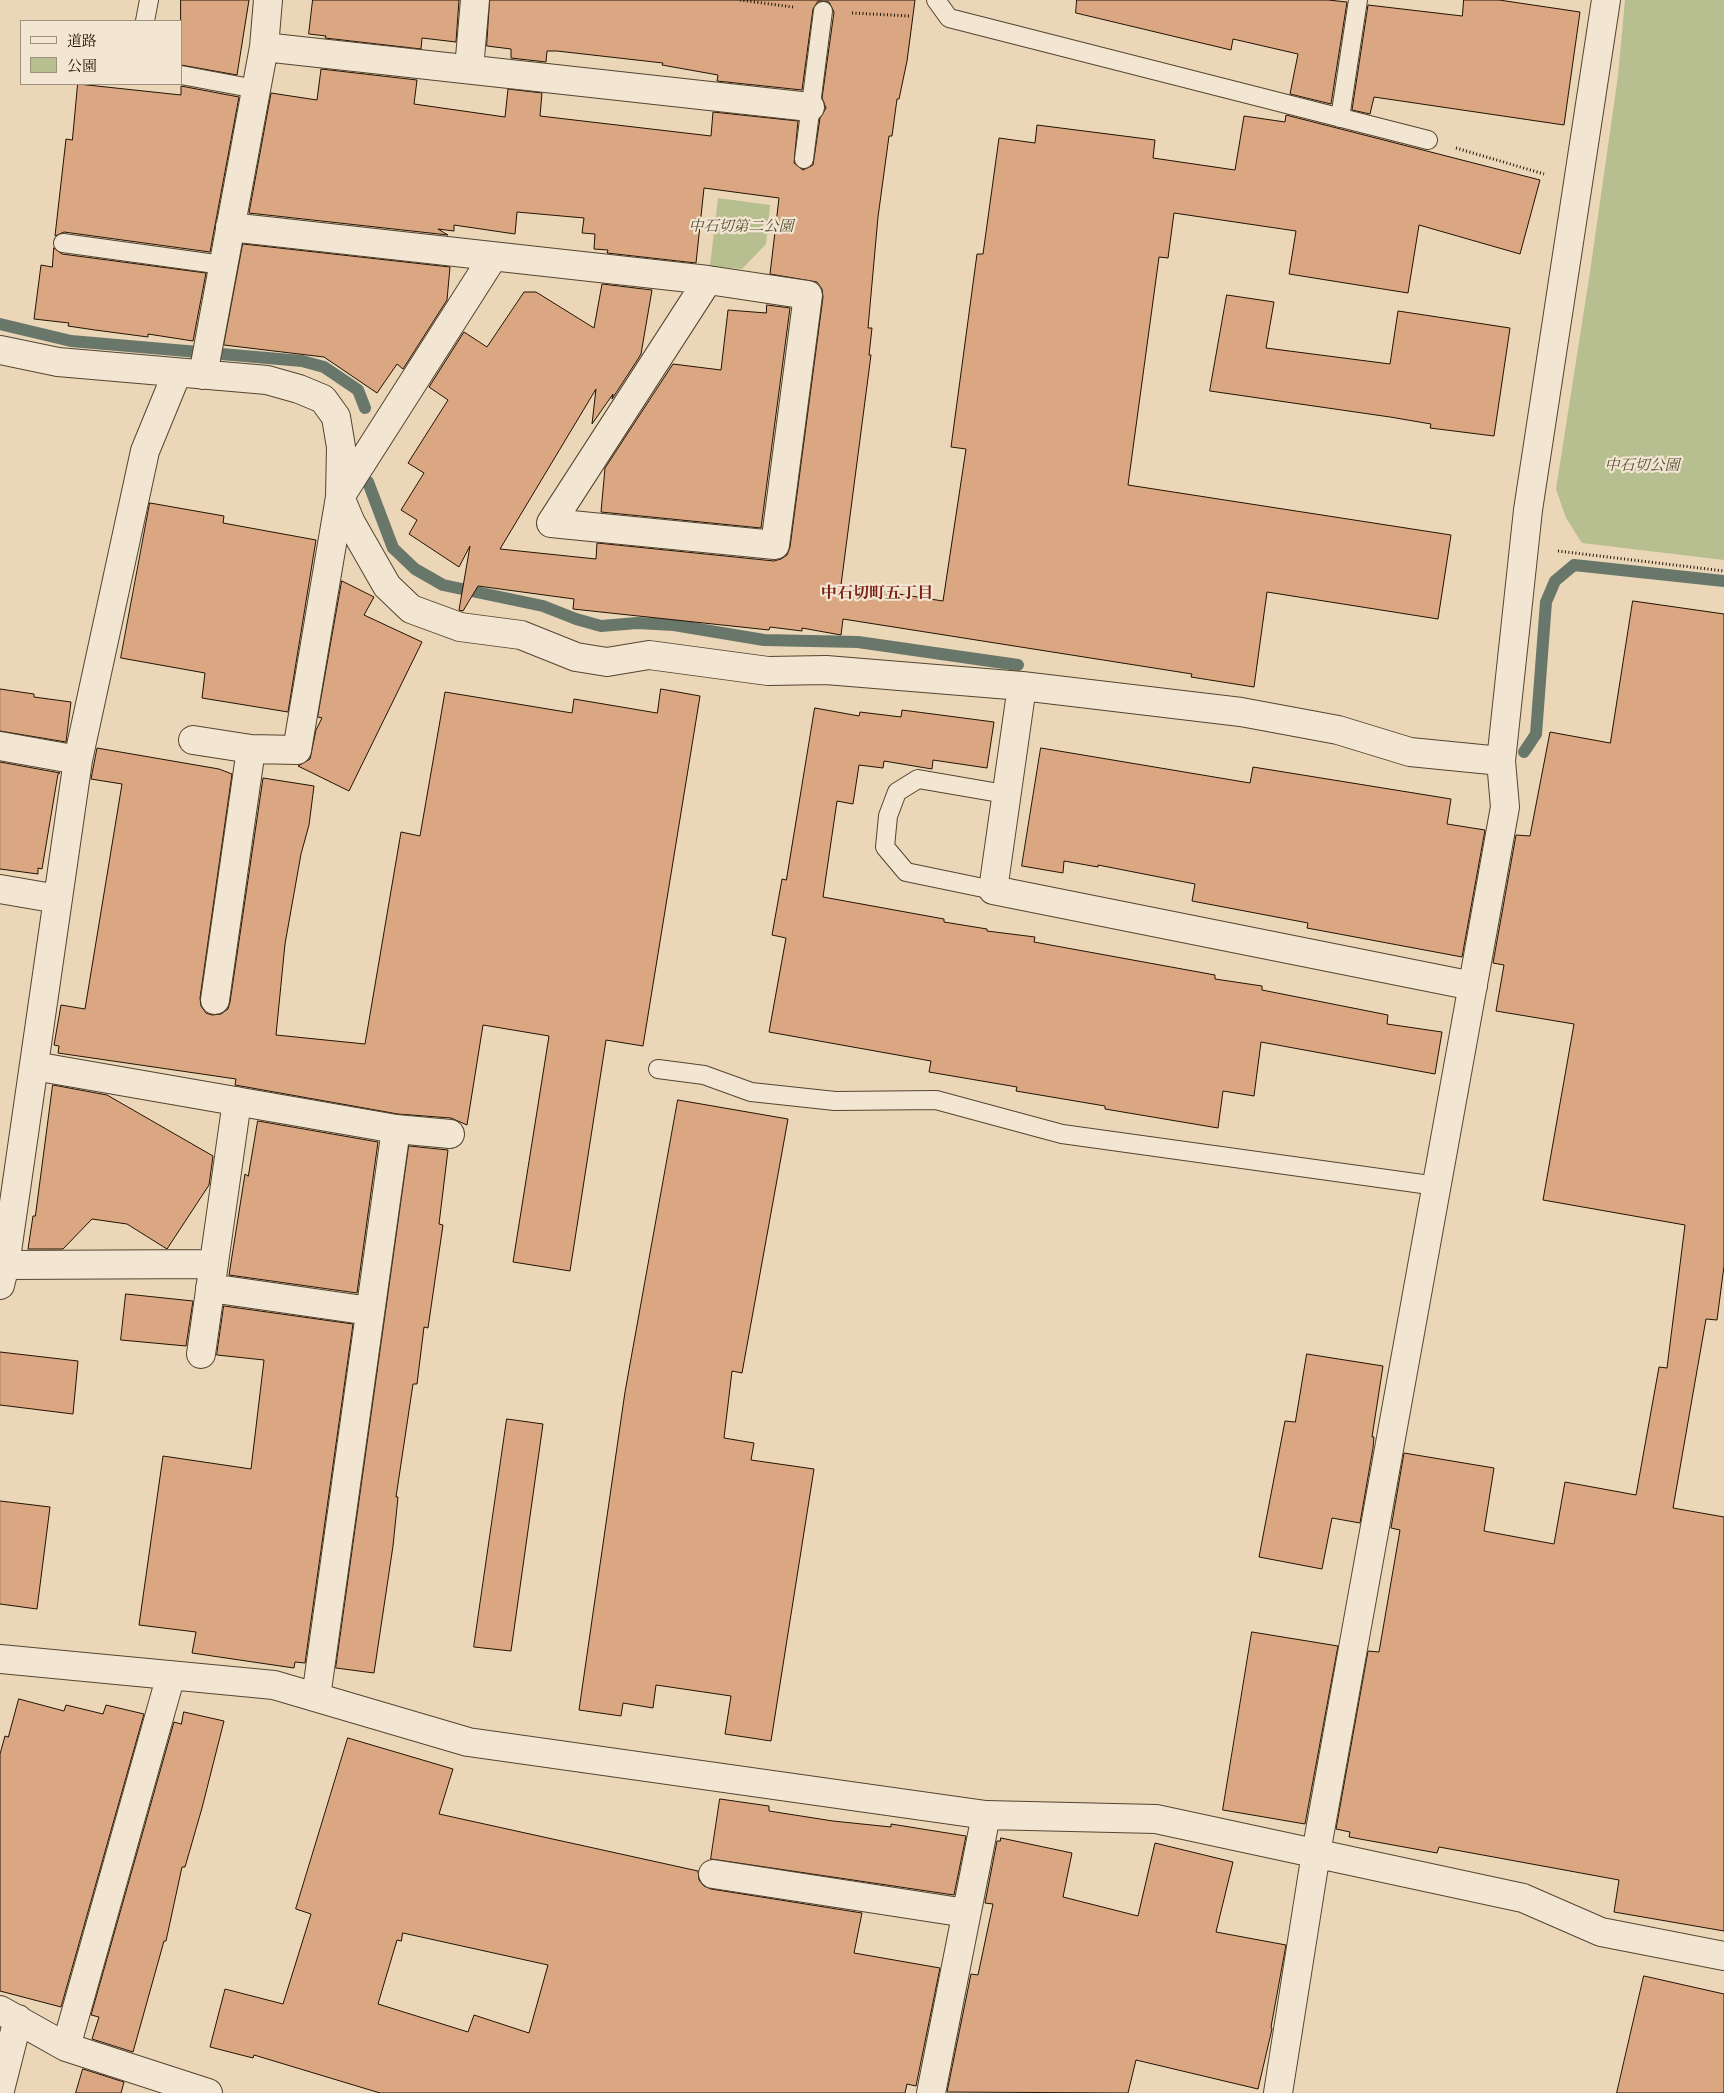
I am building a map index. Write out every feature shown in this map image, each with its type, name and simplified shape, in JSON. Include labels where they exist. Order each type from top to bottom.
[{"type":"street","points":[[268,0],[264,47],[210,337],[195,371],[145,451],[78,760],[2,1275],[212,1276],[370,1311]]},
{"type":"street","points":[[469,69],[475,0]]},
{"type":"street","points":[[1278,2093],[1316,1853],[1505,807],[1501,761],[1524,547],[1606,0]]},
{"type":"street","points":[[264,47],[810,107]]},
{"type":"street","points":[[230,227],[708,280],[808,295],[775,546],[551,524],[708,280]]},
{"type":"street","points":[[340,497],[493,257]]},
{"type":"street","points":[[0,350],[58,362],[195,371],[266,380],[299,389],[323,399],[336,417],[341,447],[340,497],[297,750],[251,749],[193,740]]},
{"type":"street","points":[[340,497],[351,523],[387,586],[411,609],[460,627],[521,635],[576,657],[607,662],[649,655],[768,671],[826,670],[1022,686],[1241,712],[1338,730],[1410,752],[1501,761]]},
{"type":"street","points":[[1022,686],[1005,794],[993,890],[1473,986]]},
{"type":"street","points":[[0,746],[78,760]]},
{"type":"street","points":[[216,1000],[251,749]]},
{"type":"street","points":[[0,889],[58,899]]},
{"type":"street","points":[[34,1066],[396,1129],[450,1134]]},
{"type":"street","points":[[201,1354],[237,1101]]},
{"type":"street","points":[[316,1697],[396,1129]]},
{"type":"street","points":[[0,1659],[274,1685],[468,1742],[986,1815],[1156,1819],[1523,1898],[1601,1932],[1724,1956]]},
{"type":"street","points":[[66,2047],[171,1676]]},
{"type":"street","points":[[931,2093],[986,1815]]},
{"type":"street","points":[[713,1874],[966,1913]]},
{"type":"street","points":[[0,2090],[9,2015],[66,2047],[143,2083],[208,2093]]},
{"type":"lane","points":[[145,20],[149,0]]},
{"type":"lane","points":[[936,0],[948,18],[1428,140]]},
{"type":"lane","points":[[1340,118],[1358,0]]},
{"type":"lane","points":[[804,159],[823,11]]},
{"type":"lane","points":[[182,75],[256,89]]},
{"type":"lane","points":[[63,243],[223,265]]},
{"type":"lane","points":[[993,890],[906,872],[885,847],[888,816],[897,792],[918,779],[1005,794]]},
{"type":"lane","points":[[658,1069],[704,1074],[751,1092],[836,1101],[936,1100],[1062,1134],[1437,1186]]},
{"type":"path","points":[[1428,140],[1578,184]]},
{"type":"path","points":[[1524,547],[1724,571]]},
{"type":"green space","name":"中石切公園","points":[[1625,0],[1724,0],[1724,560],[1582,543],[1566,518],[1556,489],[1618,76]]},
{"type":"green space","name":"中石切第二公園","points":[[718,198],[770,205],[766,244],[742,269],[710,266]]},
{"type":"building","points":[[181,0],[249,0],[237,75],[182,65]]},
{"type":"building","points":[[313,0],[459,0],[456,42],[422,38],[421,49],[325,38],[326,36],[309,34]]},
{"type":"building","points":[[490,0],[915,0],[907,61],[899,99],[897,99],[892,136],[889,136],[878,217],[868,328],[872,328],[869,355],[871,355],[841,585],[943,601],[966,449],[951,447],[977,254],[983,254],[999,138],[1035,143],[1037,125],[1155,140],[1153,158],[1235,170],[1244,116],[1285,122],[1286,115],[1540,180],[1520,254],[1419,225],[1408,293],[1289,274],[1296,231],[1174,213],[1168,258],[1159,257],[1128,485],[1451,535],[1438,619],[1267,592],[1254,687],[1191,677],[1192,674],[843,619],[841,635],[802,628],[802,631],[770,627],[769,630],[573,609],[574,599],[478,586],[463,611],[459,610],[470,546],[459,567],[409,534],[417,520],[401,510],[424,473],[408,463],[448,400],[429,387],[464,332],[487,347],[524,292],[536,292],[594,328],[602,284],[652,290],[641,354],[612,399],[613,394],[592,424],[596,389],[500,549],[596,559],[597,543],[774,561],[787,555],[790,547],[823,297],[822,289],[817,282],[770,274],[779,198],[704,188],[696,263],[607,253],[608,250],[594,249],[595,234],[582,233],[584,218],[517,212],[515,234],[454,225],[454,231],[438,229],[448,235],[249,213],[271,93],[317,100],[321,69],[417,80],[414,104],[505,117],[508,89],[542,93],[540,116],[711,136],[713,112],[798,121],[794,163],[803,170],[813,165],[820,118],[826,108],[822,98],[834,12],[829,2],[818,1],[813,9],[802,90],[717,81],[718,75],[662,65],[663,63],[557,51],[547,51],[546,62],[511,58],[511,49],[487,46]]},
{"type":"building","points":[[1077,0],[1328,0],[1347,2],[1331,104],[1290,94],[1298,54],[1233,39],[1231,50],[1076,13]]},
{"type":"building","points":[[1464,0],[1499,0],[1580,12],[1564,125],[1374,97],[1370,114],[1352,110],[1368,5],[1462,16]]},
{"type":"building","points":[[78,85],[181,95],[181,86],[239,97],[210,252],[64,232],[55,236],[66,139],[72,140]]},
{"type":"building","points":[[243,244],[450,267],[447,300],[403,369],[397,364],[377,393],[324,357],[224,345]]},
{"type":"building","points":[[54,248],[62,254],[206,273],[193,341],[148,334],[148,337],[95,330],[68,326],[69,323],[34,319],[41,265],[52,267]]},
{"type":"building","points":[[1227,295],[1274,302],[1266,348],[1390,364],[1398,311],[1510,328],[1494,436],[1430,428],[1431,424],[1390,417],[1210,391]]},
{"type":"building","points":[[767,305],[790,308],[761,528],[601,512],[605,468],[673,364],[721,370],[728,310],[766,313]]},
{"type":"building","points":[[150,503],[224,516],[223,523],[316,540],[288,712],[202,698],[205,673],[121,658]]},
{"type":"building","points":[[342,581],[374,597],[364,615],[422,642],[349,791],[298,766],[310,759],[316,730],[322,718],[318,717]]},
{"type":"building","points":[[1633,601],[1724,614],[1724,1266],[1717,1320],[1706,1319],[1673,1508],[1724,1517],[1724,1931],[1614,1912],[1619,1880],[1439,1847],[1437,1853],[1349,1837],[1350,1832],[1336,1829],[1368,1651],[1379,1652],[1400,1530],[1391,1528],[1404,1453],[1494,1468],[1484,1531],[1554,1544],[1565,1482],[1636,1495],[1659,1367],[1667,1368],[1685,1225],[1543,1200],[1574,1024],[1496,1011],[1504,965],[1493,963],[1516,835],[1530,836],[1550,732],[1610,743]]},
{"type":"building","points":[[0,689],[34,694],[34,697],[71,702],[66,742],[0,731]]},
{"type":"building","points":[[661,689],[700,696],[643,1046],[606,1040],[570,1271],[513,1262],[549,1036],[483,1025],[467,1125],[451,1118],[398,1114],[235,1085],[236,1079],[58,1053],[59,1046],[54,1045],[61,1005],[85,1009],[122,784],[91,779],[97,748],[219,769],[232,774],[200,998],[201,1006],[206,1013],[212,1015],[221,1014],[228,1009],[230,1002],[263,778],[314,786],[309,825],[301,854],[285,944],[276,1035],[365,1044],[401,832],[420,836],[445,692],[572,713],[574,699],[657,713]]},
{"type":"building","points":[[815,708],[859,716],[860,712],[901,717],[902,710],[994,722],[987,768],[933,760],[932,769],[884,761],[883,768],[859,765],[853,804],[837,801],[823,897],[944,919],[944,922],[987,929],[987,931],[1035,937],[1034,942],[1215,975],[1215,979],[1262,986],[1262,990],[1388,1015],[1387,1024],[1442,1032],[1435,1074],[1261,1042],[1254,1096],[1223,1091],[1218,1128],[1105,1109],[1105,1106],[1016,1091],[1017,1087],[929,1072],[931,1061],[769,1032],[786,938],[772,935],[782,879],[786,880]]},
{"type":"building","points":[[1041,748],[1250,783],[1253,767],[1451,799],[1447,824],[1485,830],[1462,957],[1307,928],[1308,923],[1192,901],[1195,884],[1098,865],[1098,867],[1064,861],[1063,873],[1022,866]]},
{"type":"building","points":[[0,762],[60,773],[58,774],[42,869],[38,868],[38,874],[0,869]]},
{"type":"building","points":[[53,1085],[107,1095],[213,1156],[209,1185],[167,1249],[127,1224],[92,1219],[63,1249],[28,1249],[33,1216],[35,1216]]},
{"type":"building","points":[[678,1100],[788,1119],[742,1373],[732,1371],[724,1438],[754,1443],[751,1460],[814,1469],[771,1741],[725,1734],[731,1696],[656,1685],[653,1708],[623,1703],[621,1716],[579,1710],[625,1392]]},
{"type":"building","points":[[258,1121],[378,1142],[357,1293],[229,1275],[245,1174],[248,1176]]},
{"type":"building","points":[[409,1146],[448,1150],[439,1224],[443,1225],[428,1328],[424,1327],[417,1384],[413,1384],[396,1497],[398,1497],[393,1546],[374,1673],[336,1668]]},
{"type":"building","points":[[126,1294],[193,1301],[186,1346],[121,1340]]},
{"type":"building","points":[[224,1306],[353,1324],[305,1663],[295,1662],[294,1668],[192,1653],[196,1632],[139,1625],[163,1456],[251,1469],[264,1360],[217,1355]]},
{"type":"building","points":[[0,1352],[78,1361],[73,1414],[0,1405]]},
{"type":"building","points":[[1307,1354],[1383,1366],[1372,1437],[1374,1437],[1373,1448],[1360,1523],[1332,1518],[1322,1569],[1259,1557],[1285,1421],[1295,1422]]},
{"type":"building","points":[[507,1419],[543,1424],[511,1651],[474,1647]]},
{"type":"building","points":[[0,1501],[50,1507],[37,1609],[0,1604]]},
{"type":"building","points":[[1252,1632],[1338,1646],[1305,1824],[1223,1810]]},
{"type":"building","points":[[19,1699],[64,1711],[66,1705],[103,1714],[106,1705],[144,1714],[61,2007],[0,1991],[0,1754],[5,1736],[8,1737]]},
{"type":"building","points":[[184,1712],[224,1721],[202,1808],[185,1867],[182,1867],[166,1941],[164,1941],[133,2052],[92,2039],[99,2017],[91,2015],[174,1722],[181,1724]]},
{"type":"building","points":[[348,1738],[453,1769],[439,1814],[698,1871],[699,1880],[704,1886],[711,1889],[862,1913],[854,1953],[940,1968],[916,2086],[907,2084],[905,2093],[380,2093],[254,2055],[253,2058],[210,2047],[225,1989],[283,2004],[311,1914],[296,1909]],"holes":[[[403,1933],[548,1965],[529,2033],[474,2015],[468,2032],[378,2004],[397,1940],[401,1941]]]},
{"type":"building","points":[[720,1799],[769,1806],[769,1811],[833,1821],[891,1827],[891,1824],[966,1836],[954,1895],[711,1859]]},
{"type":"building","points":[[1001,1838],[1072,1853],[1063,1897],[1138,1916],[1155,1843],[1233,1862],[1216,1932],[1286,1945],[1272,2029],[1258,2089],[1136,2060],[1128,2093],[947,2092],[971,1974],[978,1975],[993,1904],[985,1903],[997,1841],[1000,1841]]},
{"type":"building","points":[[1644,1976],[1724,1994],[1724,2093],[1617,2093]]},
{"type":"building","points":[[83,2069],[124,2082],[121,2093],[76,2093]]},
{"type":"waterway","points":[[0,324],[71,341],[302,361],[324,367],[358,390],[365,408]]},
{"type":"waterway","points":[[368,482],[393,548],[415,569],[443,585],[543,606],[576,619],[601,626],[637,623],[674,625],[764,640],[858,642],[1018,665]]},
{"type":"waterway","points":[[1524,752],[1536,734],[1546,602],[1555,581],[1574,565],[1724,581]]},
{"type":"district","name":"中石切町五丁目","points":[[877,595]]}]
